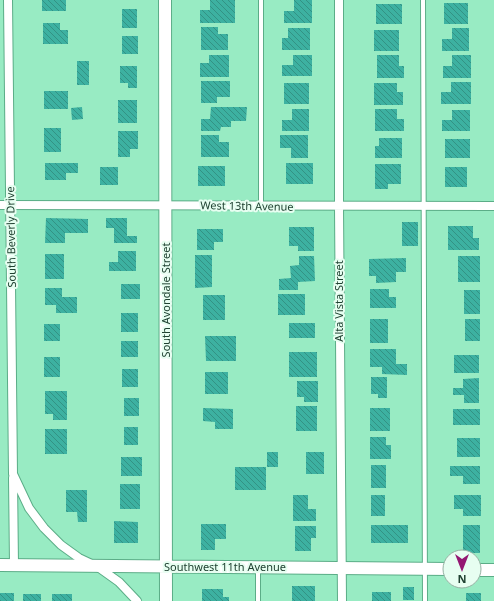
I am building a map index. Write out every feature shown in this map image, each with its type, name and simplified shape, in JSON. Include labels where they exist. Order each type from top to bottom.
[{"type":"main road","name":"South Avondale Street","points":[[165,0],[166,601]]},
{"type":"main road","name":"Southwest 11th Avenue","points":[[0,565],[442,569]]},
{"type":"main road","points":[[482,570],[494,570]]},
{"type":"street","name":"South Beverly Drive","points":[[8,0],[14,565]]},
{"type":"street","name":"Alta Vista Street","points":[[339,0],[342,601]]},
{"type":"street","name":"West 13th Avenue","points":[[0,204],[261,207],[494,206]]},
{"type":"street","name":"South Beverly Drive","points":[[13,474],[29,508],[44,528],[79,558],[98,567],[119,582],[136,600]]},
{"type":"lane","points":[[261,0],[261,207]]},
{"type":"lane","points":[[423,0],[425,601]]},
{"type":"lane","points":[[258,568],[258,601]]},
{"type":"building","points":[[42,0],[66,0],[66,11],[42,11]]},
{"type":"building","points":[[210,0],[235,0],[235,23],[200,23],[200,10],[210,10]]},
{"type":"building","points":[[294,0],[312,0],[312,23],[284,23],[284,11],[294,11]]},
{"type":"building","points":[[444,3],[468,3],[468,24],[444,24]]},
{"type":"building","points":[[376,4],[402,4],[402,24],[376,24]]},
{"type":"building","points":[[122,9],[137,9],[137,28],[122,28]]},
{"type":"building","points":[[43,23],[60,23],[60,30],[68,30],[68,44],[43,44]]},
{"type":"building","points":[[201,27],[218,27],[218,34],[228,34],[228,50],[201,50]]},
{"type":"building","points":[[288,28],[310,28],[310,50],[282,50],[282,38],[288,38]]},
{"type":"building","points":[[452,28],[469,28],[469,51],[442,51],[442,39],[452,39]]},
{"type":"building","points":[[374,30],[399,30],[399,51],[374,51]]},
{"type":"building","points":[[122,36],[138,36],[138,54],[122,54]]},
{"type":"building","points":[[209,55],[229,55],[229,77],[200,77],[200,63],[209,63]]},
{"type":"building","points":[[293,55],[312,55],[312,76],[282,76],[282,65],[293,65]]},
{"type":"building","points":[[377,55],[399,55],[399,66],[404,66],[404,78],[377,78]]},
{"type":"building","points":[[452,55],[471,55],[471,78],[443,78],[443,66],[452,66]]},
{"type":"building","points":[[77,61],[89,61],[89,85],[77,85]]},
{"type":"building","points":[[120,66],[137,66],[137,88],[128,88],[128,83],[120,83]]},
{"type":"building","points":[[201,81],[230,81],[230,97],[217,97],[217,103],[201,103]]},
{"type":"building","points":[[451,82],[471,82],[471,104],[441,104],[441,92],[451,92]]},
{"type":"building","points":[[284,83],[309,83],[309,104],[284,104]]},
{"type":"building","points":[[374,83],[397,83],[397,92],[403,92],[403,105],[374,105]]},
{"type":"building","points":[[44,91],[68,91],[68,109],[44,109]]},
{"type":"building","points":[[118,100],[137,100],[137,123],[118,123]]},
{"type":"building","points":[[82,107],[83,119],[72,120],[71,108]]},
{"type":"building","points":[[211,107],[247,107],[246,121],[231,121],[231,127],[221,127],[220,131],[201,131],[201,119],[210,119]]},
{"type":"building","points":[[292,109],[309,109],[309,131],[282,131],[282,120],[292,120]]},
{"type":"building","points":[[375,109],[397,109],[397,119],[404,119],[404,131],[375,131]]},
{"type":"building","points":[[452,110],[470,110],[470,131],[442,131],[442,120],[452,120]]},
{"type":"building","points":[[44,128],[61,128],[61,152],[44,152]]},
{"type":"building","points":[[118,131],[138,131],[138,149],[130,149],[130,157],[118,157]]},
{"type":"building","points":[[201,135],[219,135],[219,142],[229,142],[229,157],[201,157]]},
{"type":"building","points":[[280,135],[308,135],[308,158],[291,158],[291,148],[280,148]]},
{"type":"building","points":[[379,138],[402,138],[402,158],[375,158],[375,146],[379,146]]},
{"type":"building","points":[[445,139],[470,139],[470,158],[445,158]]},
{"type":"building","points":[[45,163],[78,163],[78,173],[66,173],[66,180],[45,180]]},
{"type":"building","points":[[286,163],[313,163],[313,184],[286,184]]},
{"type":"building","points":[[375,164],[401,164],[401,184],[388,184],[388,189],[375,189]]},
{"type":"building","points":[[198,166],[225,166],[225,186],[198,186]]},
{"type":"building","points":[[100,167],[118,167],[118,185],[100,185]]},
{"type":"building","points":[[445,167],[467,167],[467,187],[445,187]]},
{"type":"building","points":[[46,218],[88,219],[88,233],[65,233],[65,243],[45,243]]},
{"type":"building","points":[[106,218],[127,218],[127,236],[137,236],[137,243],[114,243],[114,228],[106,228]]},
{"type":"building","points":[[402,222],[418,222],[418,246],[402,246]]},
{"type":"building","points":[[448,226],[473,226],[473,238],[479,238],[479,250],[448,250]]},
{"type":"building","points":[[289,227],[314,227],[314,251],[298,251],[298,246],[289,246]]},
{"type":"building","points":[[197,229],[223,229],[223,242],[214,242],[214,250],[197,250]]},
{"type":"building","points":[[118,251],[136,251],[136,271],[109,271],[109,262],[118,262]]},
{"type":"building","points":[[45,254],[64,254],[64,279],[45,279]]},
{"type":"building","points":[[195,255],[212,255],[212,287],[195,288]]},
{"type":"building","points":[[299,256],[314,256],[315,281],[298,282],[298,290],[279,290],[279,279],[291,278],[290,266],[299,265]]},
{"type":"building","points":[[458,256],[480,256],[480,282],[458,282]]},
{"type":"building","points":[[406,258],[406,272],[396,272],[396,282],[376,283],[376,276],[369,276],[369,259]]},
{"type":"building","points":[[121,284],[140,284],[140,299],[121,299]]},
{"type":"building","points":[[45,288],[62,288],[62,297],[77,297],[77,313],[56,313],[56,305],[45,305]]},
{"type":"building","points":[[370,289],[389,289],[389,297],[396,297],[396,308],[370,308]]},
{"type":"building","points":[[464,290],[480,290],[480,314],[464,314]]},
{"type":"building","points":[[278,294],[305,294],[305,315],[278,315]]},
{"type":"building","points":[[203,295],[225,295],[225,320],[203,320]]},
{"type":"building","points":[[121,313],[138,313],[138,332],[121,332]]},
{"type":"building","points":[[370,319],[388,319],[388,343],[370,343]]},
{"type":"building","points":[[465,319],[480,319],[480,341],[465,341]]},
{"type":"building","points":[[289,323],[315,323],[315,338],[289,338]]},
{"type":"building","points":[[44,324],[60,324],[60,341],[44,341]]},
{"type":"building","points":[[205,336],[236,336],[236,361],[206,361]]},
{"type":"building","points":[[121,341],[138,341],[138,357],[121,357]]},
{"type":"building","points":[[370,349],[396,349],[396,364],[407,364],[407,375],[382,374],[382,367],[370,367]]},
{"type":"building","points":[[289,352],[317,352],[317,377],[289,377]]},
{"type":"building","points":[[454,355],[479,355],[479,373],[454,373]]},
{"type":"building","points":[[44,357],[60,357],[60,377],[44,377]]},
{"type":"building","points":[[122,369],[138,369],[138,387],[122,387]]},
{"type":"building","points":[[205,372],[228,372],[228,394],[205,394]]},
{"type":"building","points":[[371,377],[387,377],[387,398],[378,398],[378,394],[371,394]]},
{"type":"building","points":[[479,378],[479,403],[464,403],[464,395],[453,395],[453,388],[463,388],[463,379]]},
{"type":"building","points":[[297,381],[318,381],[318,402],[304,402],[304,397],[297,397]]},
{"type":"building","points":[[45,391],[67,391],[67,420],[53,420],[53,414],[45,414]]},
{"type":"building","points":[[124,398],[139,398],[139,416],[124,416]]},
{"type":"building","points":[[296,406],[317,406],[317,431],[296,431]]},
{"type":"building","points":[[203,408],[233,409],[233,429],[215,429],[215,422],[203,421]]},
{"type":"building","points":[[370,408],[390,408],[390,431],[370,431]]},
{"type":"building","points":[[453,409],[480,409],[480,425],[453,425]]},
{"type":"building","points":[[124,427],[138,427],[138,445],[124,445]]},
{"type":"building","points":[[45,429],[67,429],[67,454],[45,454]]},
{"type":"building","points":[[370,437],[386,437],[386,445],[391,445],[391,459],[370,459]]},
{"type":"building","points":[[457,438],[480,438],[480,457],[457,457]]},
{"type":"building","points":[[267,452],[278,452],[278,467],[267,467]]},
{"type":"building","points":[[306,452],[324,452],[324,474],[306,474]]},
{"type":"building","points":[[121,457],[142,457],[142,476],[121,476]]},
{"type":"building","points":[[371,465],[386,465],[386,488],[371,488]]},
{"type":"building","points":[[450,466],[480,466],[480,484],[463,484],[463,476],[450,476]]},
{"type":"building","points":[[235,467],[266,467],[266,490],[235,490]]},
{"type":"building","points":[[120,484],[140,484],[140,509],[120,509]]},
{"type":"building","points":[[66,490],[87,490],[87,522],[78,522],[77,512],[66,512]]},
{"type":"building","points":[[293,495],[308,495],[308,509],[316,509],[316,521],[293,521]]},
{"type":"building","points":[[371,495],[385,495],[385,516],[371,516]]},
{"type":"building","points":[[454,495],[481,495],[481,516],[463,516],[463,509],[454,509]]},
{"type":"building","points":[[114,521],[138,522],[138,543],[114,543]]},
{"type":"building","points":[[201,524],[226,524],[226,539],[215,539],[215,550],[201,550]]},
{"type":"building","points":[[371,525],[408,525],[408,543],[371,543]]},
{"type":"building","points":[[463,525],[480,525],[480,549],[463,549]]},
{"type":"building","points":[[295,526],[316,526],[316,538],[311,538],[311,551],[295,551]]},
{"type":"building","points":[[292,586],[315,586],[315,601],[292,601]]},
{"type":"building","points":[[403,587],[414,587],[414,600],[403,600]]},
{"type":"building","points":[[202,589],[223,589],[223,597],[229,597],[229,601],[202,601]]},
{"type":"building","points":[[372,592],[391,592],[391,601],[372,601]]},
{"type":"building","points":[[0,593],[14,593],[14,601],[0,601]]},
{"type":"building","points":[[466,593],[481,593],[481,601],[466,601]]},
{"type":"building","points":[[23,594],[41,594],[41,601],[23,601]]},
{"type":"building","points":[[52,594],[72,594],[72,601],[52,601]]}]
